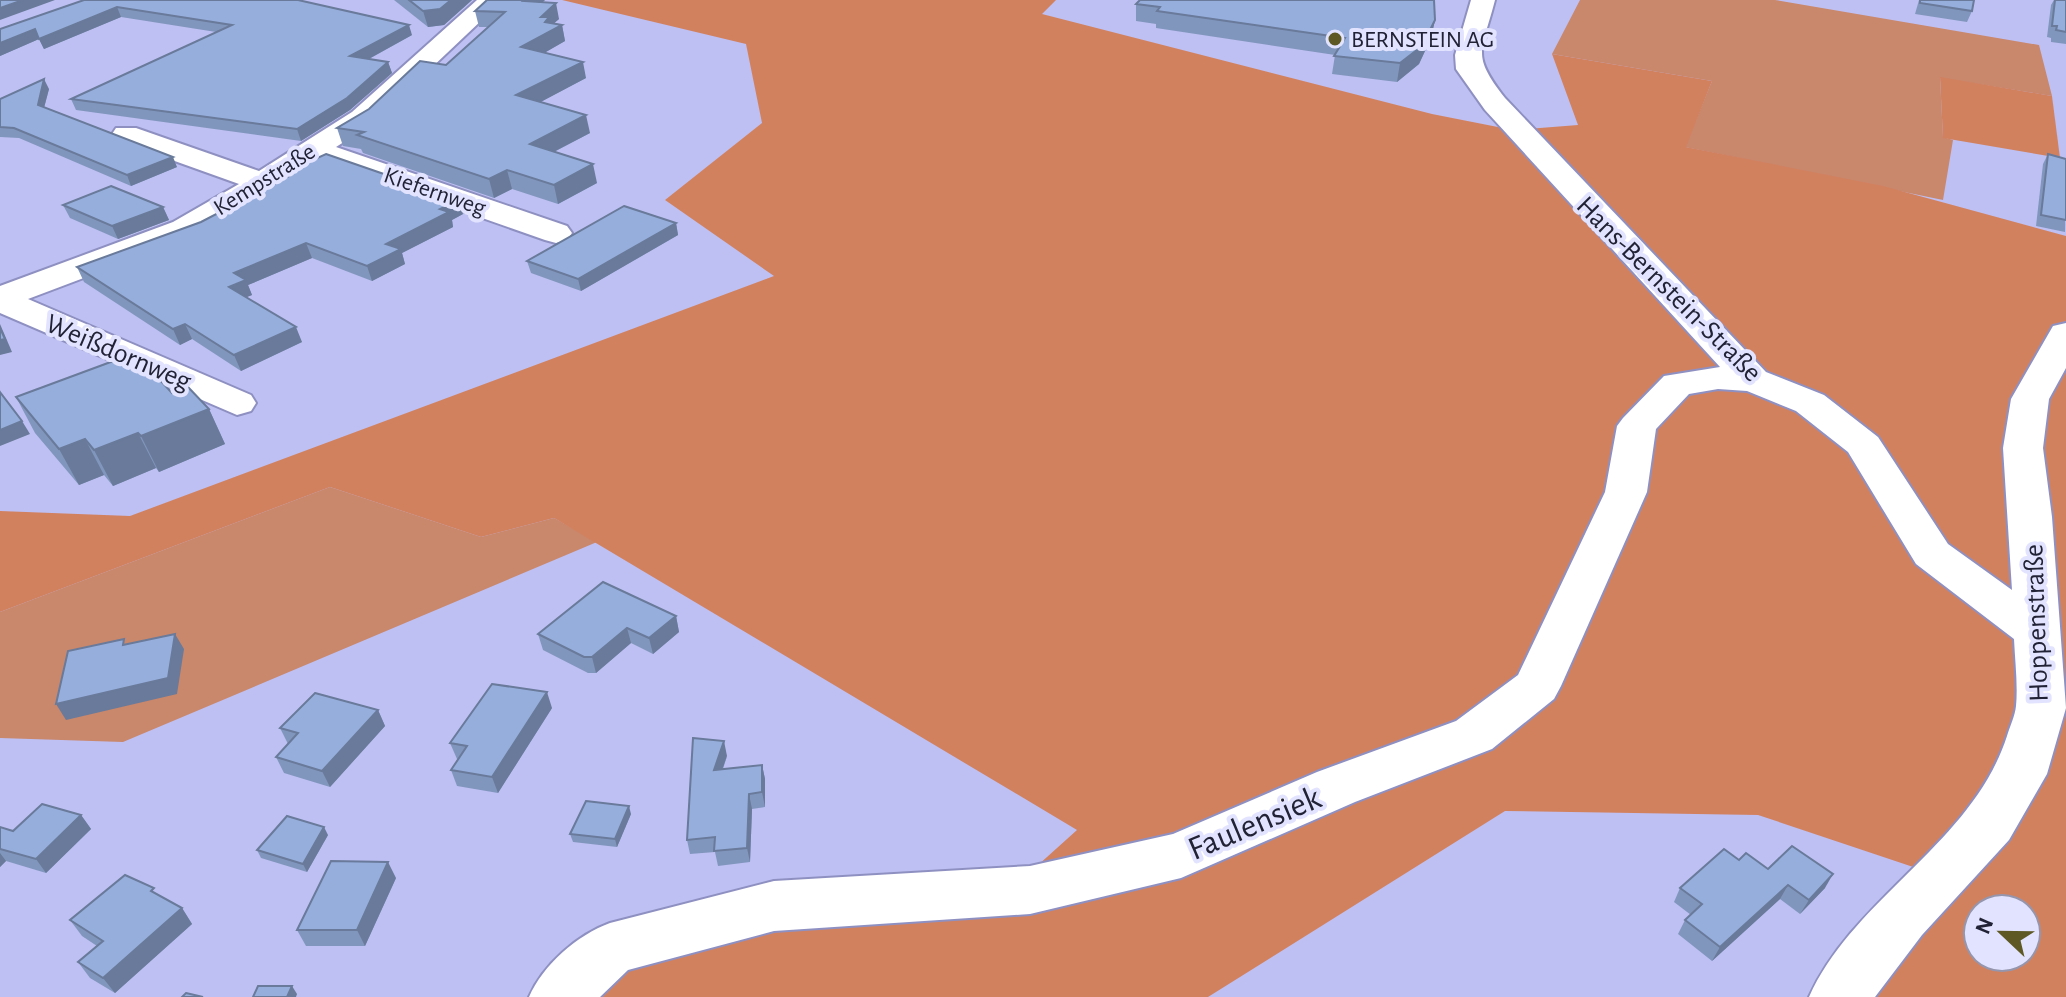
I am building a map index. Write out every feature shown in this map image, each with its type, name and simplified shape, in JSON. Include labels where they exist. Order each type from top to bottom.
[{"type":"street","name":"Kempstraße","points":[[0,299],[184,229],[262,182],[362,118],[491,0]]},
{"type":"street","name":"Hans-Bernstein-Straße","points":[[1483,0],[1468,55],[1469,69],[1523,135],[1753,380],[1810,403],[1864,445],[1932,554],[2038,633]]},
{"type":"street","points":[[126,134],[262,182]]},
{"type":"street","name":"Kiefernweg","points":[[313,149],[556,233]]},
{"type":"street","name":"Weißdornweg","points":[[0,299],[237,403]]},
{"type":"street","name":"Hoppenstraße","points":[[1839,997],[1902,917],[1990,824],[2021,774],[2041,708],[2023,448],[2030,399],[2066,334]]},
{"type":"street","name":"Faulensiek","points":[[559,997],[610,949],[774,906],[1030,890],[1181,855],[1336,787],[1474,735],[1537,686],[1626,492],[1637,426],[1677,384],[1718,378],[1753,380]]},
{"type":"shaded area","points":[[562,0],[1056,0],[1042,14],[1432,114],[1513,130],[1578,125],[1552,54],[1712,81],[1686,147],[1883,186],[2066,236],[2066,997],[1860,997],[1955,881],[1758,815],[1505,811],[1208,997],[571,997],[596,973],[1037,866],[1077,830],[554,518],[481,537],[330,487],[0,612],[0,511],[130,516],[774,276],[665,200],[762,123],[746,44]]},
{"type":"shaded area","points":[[1580,0],[1775,0],[2039,45],[2052,96],[1940,78],[1943,137],[1953,140],[1943,200],[1685,147],[1712,81],[1552,54]]},
{"type":"shaded area","points":[[1940,77],[2052,96],[2060,158],[1943,138]]},
{"type":"shaded area","points":[[330,487],[481,537],[554,518],[597,542],[123,742],[0,738],[0,612]]},
{"type":"building","points":[[0,0],[23,0],[0,8]]},
{"type":"building","points":[[84,0],[298,0],[409,25],[350,56],[388,62],[347,98],[297,129],[71,99],[232,25],[117,7],[39,39],[35,29],[0,43],[0,29]]},
{"type":"building","points":[[409,0],[451,0],[440,9],[423,11]]},
{"type":"building","points":[[487,0],[556,3],[541,17],[549,17],[545,22],[562,25],[521,47],[583,62],[516,95],[586,115],[530,144],[593,164],[554,185],[507,170],[489,179],[357,135],[364,132],[337,128],[369,109],[420,61],[446,65],[505,12],[475,11]]},
{"type":"building","points":[[1140,0],[1434,0],[1435,20],[1422,46],[1400,63],[1334,56],[1345,38],[1157,11],[1160,7],[1136,4]]},
{"type":"building","points":[[1920,0],[1974,0],[1972,11],[1920,3]]},
{"type":"building","points":[[2055,0],[2066,0],[2066,32],[2052,26]]},
{"type":"building","points":[[44,79],[38,105],[173,157],[127,175],[14,128],[0,127],[0,99]]},
{"type":"building","points":[[326,154],[459,200],[440,209],[449,212],[386,244],[401,249],[367,266],[306,243],[234,273],[246,280],[229,287],[296,327],[234,355],[185,324],[173,329],[77,267],[201,222],[291,175],[284,173]]},
{"type":"building","points":[[2048,154],[2066,159],[2066,220],[2041,215]]},
{"type":"building","points":[[111,186],[163,207],[112,226],[63,205]]},
{"type":"building","points":[[624,206],[676,223],[578,279],[527,261]]},
{"type":"building","points":[[135,353],[172,393],[188,387],[209,409],[141,436],[138,433],[94,450],[85,439],[59,449],[16,397]]},
{"type":"building","points":[[0,392],[22,421],[0,430]]},
{"type":"building","points":[[603,582],[676,616],[649,638],[627,628],[592,657],[584,657],[538,634]]},
{"type":"building","points":[[175,634],[168,678],[56,704],[68,651],[124,639],[123,645]]},
{"type":"building","points":[[492,684],[547,692],[492,777],[451,770],[467,746],[450,743]]},
{"type":"building","points":[[315,693],[378,710],[322,771],[276,757],[298,733],[280,728]]},
{"type":"building","points":[[693,738],[724,741],[714,770],[762,765],[762,792],[749,794],[747,848],[714,851],[715,837],[687,840]]},
{"type":"building","points":[[586,801],[629,806],[615,839],[570,834]]},
{"type":"building","points":[[42,804],[81,815],[36,859],[0,849],[0,827],[13,831]]},
{"type":"building","points":[[287,816],[324,827],[303,864],[257,850]]},
{"type":"building","points":[[1792,846],[1833,874],[1809,900],[1788,885],[1720,947],[1685,920],[1702,904],[1680,888],[1724,849],[1739,860],[1746,853],[1768,869]]},
{"type":"building","points":[[331,861],[388,862],[357,930],[297,930]]},
{"type":"building","points":[[125,875],[154,888],[151,891],[182,908],[103,978],[78,962],[103,941],[70,920]]},
{"type":"building","points":[[258,986],[292,986],[287,997],[253,997]]},
{"type":"building","points":[[186,993],[203,997],[182,997]]},
{"type":"place","name":"BERNSTEIN AG","points":[[1335,39]]}]
